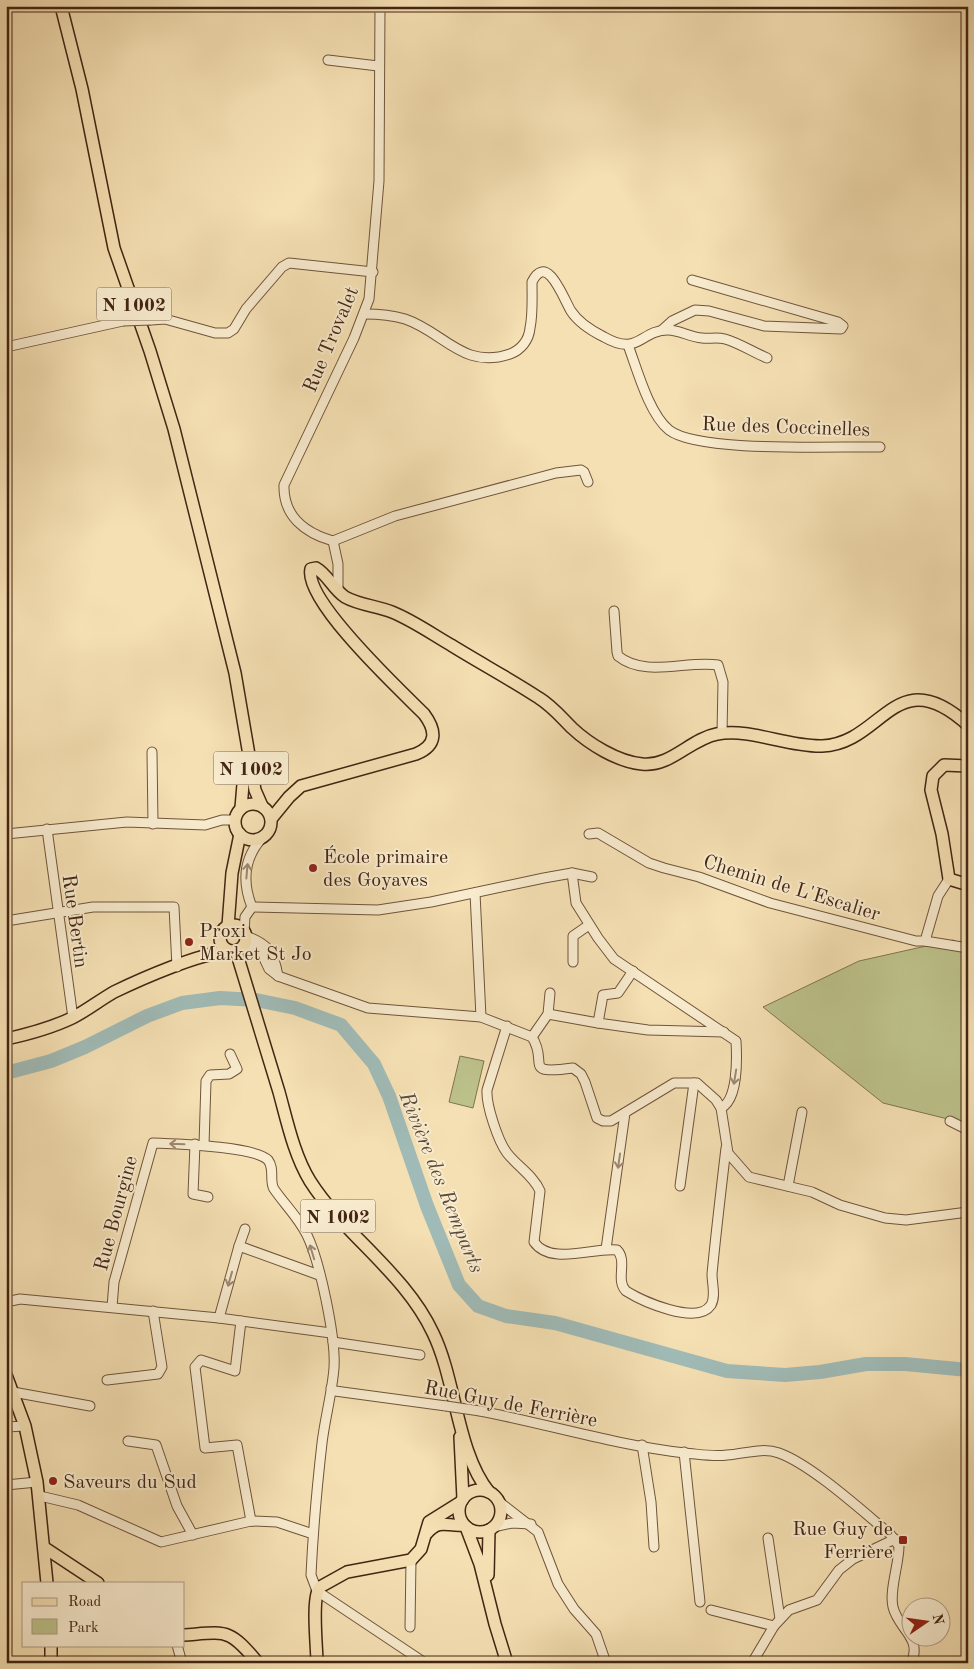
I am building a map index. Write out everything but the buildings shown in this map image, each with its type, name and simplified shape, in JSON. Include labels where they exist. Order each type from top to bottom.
[{"type":"main road","name":"N 1002","points":[[54,6],[64,22]]},
{"type":"main road","name":"N 1002","points":[[61,6],[82,89],[114,248],[163,389],[235,672],[255,790],[264,806]]},
{"type":"main road","points":[[260,839],[252,840],[240,834],[235,820],[241,808],[251,803],[264,806],[289,797],[307,784],[423,751],[432,742],[433,728],[429,721],[339,626],[311,579],[311,569],[320,570],[338,591],[357,602],[392,612],[419,626],[540,698],[589,741],[627,761],[642,764],[665,761],[701,739],[722,733],[806,745],[833,745],[845,742],[883,714],[899,705],[916,700],[931,701],[943,706],[968,726]]},
{"type":"main road","name":"N 1002","points":[[241,808],[245,768],[244,730]]},
{"type":"main road","points":[[968,766],[944,765],[933,776],[931,782],[949,879],[962,883],[968,880]]},
{"type":"main road","points":[[238,854],[247,845],[260,839],[270,830],[272,819],[289,797]]},
{"type":"main road","points":[[264,806],[272,819]]},
{"type":"main road","name":"N 1002","points":[[240,834],[238,854],[232,873],[230,911],[237,938],[242,972],[292,1136],[309,1179],[340,1219],[398,1281],[426,1317],[448,1370],[459,1423],[479,1479],[488,1492]]},
{"type":"main road","name":"N 1002","points":[[212,953],[222,931],[237,938]]},
{"type":"main road","points":[[6,1039],[42,1030],[73,1018],[114,992],[212,953],[237,938]]},
{"type":"main road","points":[[6,1375],[25,1426],[40,1496],[47,1582]]},
{"type":"main road","name":"N 1002","points":[[459,1423],[462,1501]]},
{"type":"main road","points":[[317,1663],[317,1591],[333,1578],[347,1572],[411,1560],[418,1553],[433,1519],[462,1501],[472,1492],[488,1492],[498,1501],[500,1515],[491,1528],[489,1600]]},
{"type":"main road","points":[[462,1501],[459,1514],[480,1564],[507,1663]]},
{"type":"main road","points":[[426,1534],[433,1526],[440,1524],[465,1526],[477,1532],[491,1528]]},
{"type":"main road","points":[[45,1548],[67,1560],[97,1582]]},
{"type":"main road","points":[[185,1635],[230,1634],[240,1640],[258,1663]]},
{"type":"main road","points":[[51,1646],[51,1663]]},
{"type":"street","name":"Rue Trovalet","points":[[333,541],[301,525],[292,518],[284,496],[284,485],[364,314],[369,299],[373,272],[378,181],[380,6]]},
{"type":"street","points":[[328,60],[378,66]]},
{"type":"street","points":[[6,347],[123,321],[165,319],[215,333],[228,333],[234,329],[246,309],[282,267],[289,263],[373,272]]},
{"type":"street","points":[[364,314],[385,315],[405,319],[427,328],[447,345],[461,352],[482,357],[501,357],[515,352],[525,343],[530,330],[532,282],[535,275],[542,272],[549,274],[555,281],[572,312],[587,327],[606,338],[628,345],[637,343],[662,330],[672,321],[695,310],[709,310],[764,326],[841,329],[843,326],[838,322],[692,280]]},
{"type":"street","points":[[662,330],[670,330],[702,338],[725,339],[767,358]]},
{"type":"street","name":"Rue des Coccinelles","points":[[628,345],[658,418],[669,430],[682,438],[721,445],[880,447]]},
{"type":"street","points":[[338,591],[338,564],[333,541],[395,516],[556,474],[581,470],[584,472],[588,482]]},
{"type":"street","points":[[614,611],[617,652],[618,656],[624,660],[644,666],[718,665],[723,696],[722,733]]},
{"type":"street","points":[[152,752],[153,824]]},
{"type":"street","points":[[6,834],[127,822],[205,825],[222,820],[235,820]]},
{"type":"street","name":"Rue Bertin","points":[[47,829],[56,912],[73,1018]]},
{"type":"street","name":"Chemin de L'Escalier","points":[[589,834],[598,834],[657,866],[699,877],[770,904],[892,936],[968,948]]},
{"type":"street","points":[[252,907],[246,893],[247,864],[250,854],[260,839]]},
{"type":"street","points":[[252,907],[378,910],[572,873],[592,877]]},
{"type":"street","points":[[572,873],[576,903],[614,960],[736,1041],[737,1060],[731,1097],[720,1108]]},
{"type":"street","points":[[925,942],[938,896],[949,879]]},
{"type":"street","points":[[475,892],[481,1017]]},
{"type":"street","points":[[6,922],[56,912],[120,905],[174,907],[177,967]]},
{"type":"street","points":[[252,907],[245,917],[237,938],[260,950],[269,969],[278,976],[376,1010],[481,1017],[507,1026],[532,1037],[536,1043],[539,1066],[543,1070],[550,1072],[572,1068],[581,1074],[597,1118],[603,1121],[611,1121],[674,1083],[694,1082],[706,1089],[720,1108],[726,1147],[712,1277],[713,1294],[710,1306],[701,1312],[677,1312],[629,1293],[622,1284],[622,1259],[620,1251],[606,1249],[564,1255],[539,1248],[534,1242],[540,1191],[520,1165],[507,1153],[498,1134],[488,1099],[487,1090],[507,1026]]},
{"type":"street","points":[[573,962],[573,936],[589,925]]},
{"type":"street","points":[[598,1023],[602,995],[618,992],[633,971]]},
{"type":"street","points":[[532,1037],[548,1014],[550,993]]},
{"type":"street","points":[[548,1014],[648,1030],[724,1032]]},
{"type":"street","points":[[204,1145],[206,1081],[210,1075],[229,1074],[238,1070],[230,1054]]},
{"type":"street","points":[[680,1186],[694,1082]]},
{"type":"street","points":[[788,1186],[802,1112]]},
{"type":"street","points":[[606,1249],[625,1113]]},
{"type":"street","points":[[950,1121],[968,1130]]},
{"type":"street","name":"Rue Bourgine","points":[[112,1307],[114,1282],[153,1143],[204,1145],[257,1155],[268,1160],[272,1169],[273,1188],[296,1214],[308,1237],[319,1275],[332,1337],[334,1366],[322,1440],[313,1534],[311,1575],[317,1591]]},
{"type":"street","points":[[194,1144],[193,1194],[208,1197]]},
{"type":"street","points":[[726,1147],[732,1160],[749,1178],[812,1192],[840,1205],[885,1218],[906,1220],[968,1212]]},
{"type":"street","points":[[219,1318],[239,1246],[246,1229]]},
{"type":"street","points":[[239,1246],[319,1275]]},
{"type":"street","points":[[6,1302],[20,1299],[241,1320],[420,1355]]},
{"type":"street","points":[[107,1380],[158,1374],[160,1372],[162,1367],[153,1312]]},
{"type":"street","points":[[241,1320],[235,1371],[201,1360],[195,1367],[205,1448],[237,1445],[251,1520]]},
{"type":"street","name":"Rue Guy de Ferrière","points":[[331,1388],[335,1391],[480,1411],[537,1422],[588,1437],[684,1452],[726,1456],[762,1451],[779,1453],[806,1469],[838,1492],[895,1539]]},
{"type":"street","points":[[13,1392],[90,1406]]},
{"type":"street","points":[[6,1427],[25,1426]]},
{"type":"street","points":[[128,1441],[156,1445],[177,1506],[192,1535]]},
{"type":"street","points":[[642,1445],[651,1502],[654,1546]]},
{"type":"street","points":[[684,1452],[700,1602]]},
{"type":"street","points":[[6,1485],[37,1482]]},
{"type":"street","points":[[40,1496],[78,1504],[161,1542],[251,1520],[277,1522],[313,1534]]},
{"type":"street","points":[[498,1501],[531,1524],[541,1538],[558,1584],[574,1609],[596,1634],[606,1663]]},
{"type":"street","points":[[491,1528],[512,1523],[531,1524]]},
{"type":"street","points":[[768,1538],[777,1622]]},
{"type":"street","points":[[752,1663],[777,1622],[789,1610],[817,1600],[838,1570],[853,1559],[895,1539],[899,1546],[899,1556],[893,1608],[912,1640],[914,1655],[911,1663]]},
{"type":"street","points":[[410,1627],[411,1560]]},
{"type":"street","points":[[317,1591],[426,1663]]},
{"type":"street","points":[[711,1610],[777,1622]]},
{"type":"street","points":[[177,1646],[182,1663]]},
{"type":"green space","points":[[953,940],[968,948],[968,1124],[883,1103],[763,1007],[859,961]]},
{"type":"green space","points":[[460,1056],[484,1061],[473,1108],[449,1102]]},
{"type":"waterway","name":"Rivière des Remparts","points":[[6,1073],[51,1061],[85,1047],[147,1016],[182,1003],[220,998],[256,1000],[295,1008],[341,1025],[374,1064],[389,1096],[427,1206],[459,1285],[478,1306],[506,1316],[555,1323],[727,1371],[785,1375],[820,1372],[866,1364],[905,1364],[968,1370]]},
{"type":"place","name":"École primaire des Goyaves","points":[[313,868]]},
{"type":"place","name":"Proxi Market St Jo","points":[[189,942]]},
{"type":"place","name":"Saveurs du Sud","points":[[53,1481]]},
{"type":"place","name":"Rue Guy de Ferrière","points":[[903,1540]]}]
